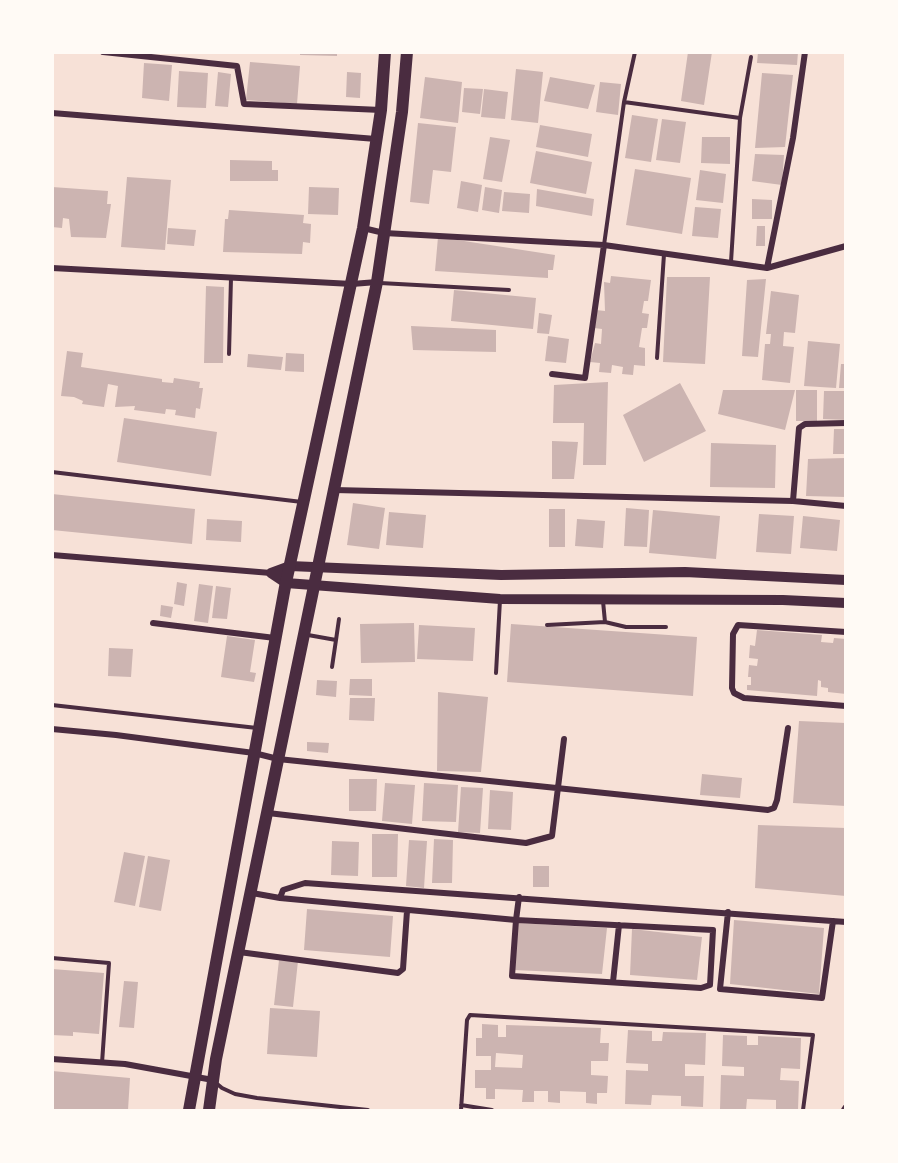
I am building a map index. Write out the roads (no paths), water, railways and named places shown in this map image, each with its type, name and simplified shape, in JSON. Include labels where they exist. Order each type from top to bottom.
[{"type":"main road","points":[[189,1110],[286,583],[363,228],[381,110],[385,52]]},
{"type":"main road","points":[[209,1110],[213,1080],[376,282],[402,112],[407,52]]},
{"type":"street","points":[[103,52],[237,66],[244,104],[381,110]]},
{"type":"street","points":[[767,268],[793,138],[805,52]]},
{"type":"street","points":[[52,113],[376,139]]},
{"type":"street","points":[[363,228],[384,233],[604,245],[767,268],[846,246]]},
{"type":"street","points":[[552,374],[585,378],[604,245]]},
{"type":"street","points":[[52,268],[352,284],[376,282]]},
{"type":"street","points":[[793,501],[799,428],[805,424],[846,423]]},
{"type":"street","points":[[334,490],[793,501],[846,506]]},
{"type":"street","points":[[52,555],[271,573],[290,566],[501,575],[685,572],[846,580]]},
{"type":"street","points":[[271,573],[286,583],[500,599],[783,600],[846,603]]},
{"type":"street","points":[[153,622],[276,638]]},
{"type":"street","points":[[846,632],[738,626],[733,634],[732,688],[734,693],[744,698],[846,706]]},
{"type":"street","points":[[52,729],[254,753],[278,759],[768,810],[774,808],[777,800],[788,728]]},
{"type":"street","points":[[267,813],[526,843],[552,836],[564,739]]},
{"type":"street","points":[[280,898],[283,890],[304,883],[846,921]]},
{"type":"street","points":[[252,893],[406,911],[516,920],[713,930],[710,985],[701,988],[512,976],[516,920],[519,897]]},
{"type":"street","points":[[239,952],[398,973],[403,969],[406,911]]},
{"type":"street","points":[[728,912],[720,988],[822,998],[833,921]]},
{"type":"street","points":[[613,982],[619,925]]},
{"type":"street","points":[[52,1059],[102,1062],[194,1075],[213,1080]]},
{"type":"lane","points":[[604,245],[624,102],[635,52]]},
{"type":"lane","points":[[731,262],[740,118],[750,57]]},
{"type":"lane","points":[[624,102],[740,118]]},
{"type":"lane","points":[[657,358],[664,253]]},
{"type":"lane","points":[[229,354],[231,278]]},
{"type":"lane","points":[[376,282],[509,290]]},
{"type":"lane","points":[[52,472],[305,503]]},
{"type":"lane","points":[[496,673],[500,599]]},
{"type":"lane","points":[[603,600],[605,622]]},
{"type":"lane","points":[[332,667],[339,619]]},
{"type":"lane","points":[[547,624],[605,622],[626,627],[666,627]]},
{"type":"lane","points":[[304,635],[336,640]]},
{"type":"lane","points":[[52,705],[259,729]]},
{"type":"lane","points":[[52,958],[109,963],[102,1062]]},
{"type":"lane","points":[[492,1110],[461,1108],[467,1020],[470,1015],[813,1035],[803,1110]]},
{"type":"lane","points":[[213,1080],[222,1088],[235,1094],[368,1110]]}]
